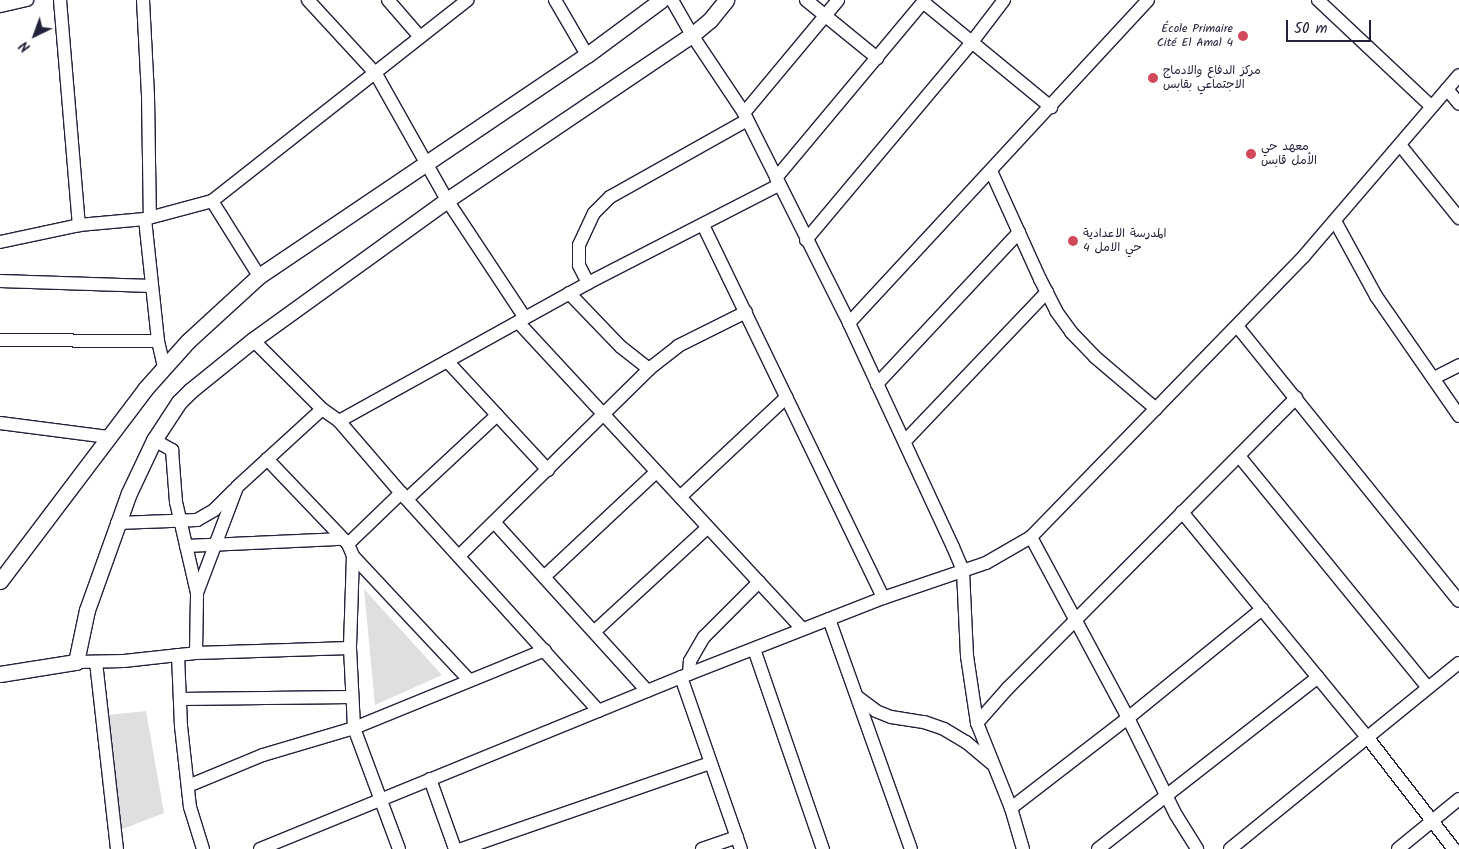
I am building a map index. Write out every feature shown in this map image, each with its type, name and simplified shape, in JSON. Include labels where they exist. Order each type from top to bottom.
[{"type":"street","points":[[0,6],[27,0]]},
{"type":"street","points":[[60,0],[80,225]]},
{"type":"street","points":[[143,0],[148,96],[147,218],[158,341],[164,367]]},
{"type":"street","points":[[308,0],[376,74],[448,200],[522,320],[604,415],[802,629]]},
{"type":"street","points":[[388,0],[420,37]]},
{"type":"street","points":[[556,0],[587,55]]},
{"type":"street","points":[[0,581],[108,437],[164,367],[223,308],[259,276],[428,164],[587,55],[661,0]]},
{"type":"street","points":[[672,0],[692,35],[746,117],[905,441],[963,571],[967,656],[977,723],[1011,808],[1023,849]]},
{"type":"street","points":[[76,662],[87,610],[118,524],[154,440],[179,402],[253,340],[448,200],[692,35],[710,20],[726,0]]},
{"type":"street","points":[[806,0],[877,58]]},
{"type":"street","points":[[588,283],[579,265],[579,245],[594,213],[610,197],[746,117],[838,0]]},
{"type":"street","points":[[806,240],[972,42],[1004,0]]},
{"type":"street","points":[[849,324],[1148,0]]},
{"type":"street","points":[[1318,0],[1431,106]]},
{"type":"street","points":[[0,242],[80,225],[147,218],[212,202],[376,74],[462,1]]},
{"type":"street","points":[[339,421],[588,283],[703,225],[777,181],[924,1],[1051,107]]},
{"type":"street","points":[[260,849],[379,802],[430,779],[647,690],[883,598],[986,563],[1031,537],[1237,326],[1335,221],[1459,75]]},
{"type":"street","points":[[1447,89],[1459,104]]},
{"type":"street","points":[[1400,145],[1459,218]]},
{"type":"street","points":[[991,170],[1046,292],[1071,332],[1095,357],[1156,409]]},
{"type":"street","points":[[212,202],[259,276]]},
{"type":"street","points":[[1335,221],[1376,296],[1459,416]]},
{"type":"street","points":[[703,225],[883,598]]},
{"type":"street","points":[[877,384],[1019,232]]},
{"type":"street","points":[[0,281],[152,286]]},
{"type":"street","points":[[905,441],[1046,292]]},
{"type":"street","points":[[569,294],[614,340],[649,369]]},
{"type":"street","points":[[458,556],[548,470],[649,369],[678,346],[746,312]]},
{"type":"street","points":[[1237,326],[1459,600]]},
{"type":"street","points":[[0,340],[158,341]]},
{"type":"street","points":[[253,340],[322,409],[339,421],[404,496],[599,711]]},
{"type":"street","points":[[447,361],[548,470]]},
{"type":"street","points":[[1434,378],[1459,365]]},
{"type":"street","points":[[680,497],[786,397]]},
{"type":"street","points":[[977,723],[1182,512],[1296,398]]},
{"type":"street","points":[[118,524],[180,522],[197,520],[205,516],[322,409]]},
{"type":"street","points":[[186,546],[346,542],[404,496],[496,416]]},
{"type":"street","points":[[0,424],[108,437]]},
{"type":"street","points":[[154,440],[172,450],[175,496],[197,593],[196,654]]},
{"type":"street","points":[[1239,456],[1428,688]]},
{"type":"street","points":[[267,459],[346,542],[353,556],[469,680]]},
{"type":"street","points":[[545,576],[656,472]]},
{"type":"street","points":[[197,593],[237,487]]},
{"type":"street","points":[[1182,512],[1367,737],[1454,849]]},
{"type":"street","points":[[494,522],[647,690]]},
{"type":"street","points":[[595,631],[707,528]]},
{"type":"street","points":[[1031,537],[1077,620],[1166,795],[1197,849]]},
{"type":"street","points":[[353,556],[350,648],[354,728],[379,802],[399,849]]},
{"type":"street","points":[[702,849],[739,843],[711,763],[685,676],[690,661],[704,637],[758,582]]},
{"type":"street","points":[[1011,808],[1128,718],[1262,609]]},
{"type":"street","points":[[829,619],[911,849]]},
{"type":"street","points":[[0,674],[7,669],[76,662],[196,654],[350,648]]},
{"type":"street","points":[[754,649],[823,849]]},
{"type":"street","points":[[188,786],[263,755],[354,728],[545,650]]},
{"type":"street","points":[[178,655],[190,807],[204,849]]},
{"type":"street","points":[[96,662],[117,849]]},
{"type":"street","points":[[1230,849],[1459,662]]},
{"type":"street","points":[[1098,849],[1318,677]]},
{"type":"street","points":[[180,699],[351,697]]},
{"type":"street","points":[[858,697],[876,710],[891,717],[924,722],[944,729],[966,742],[992,764]]},
{"type":"street","points":[[462,849],[711,763]]},
{"type":"street","points":[[430,779],[455,849]]},
{"type":"street","points":[[1398,849],[1459,799]]},
{"type":"shaded area","points":[[364,589],[442,675],[375,705]]},
{"type":"shaded area","points":[[146,711],[164,813],[120,830],[108,715]]},
{"type":"place","name":"École Primaire Cité El Amal 4","points":[[1243,36]]},
{"type":"place","name":"مركز الدفاع والادماج الاجتماعي بقابس","points":[[1153,78]]},
{"type":"place","name":"معهد حي الأمل قابس","points":[[1251,154]]},
{"type":"place","name":"المدرسة الاعدادية حي الامل 4","points":[[1073,241]]}]
